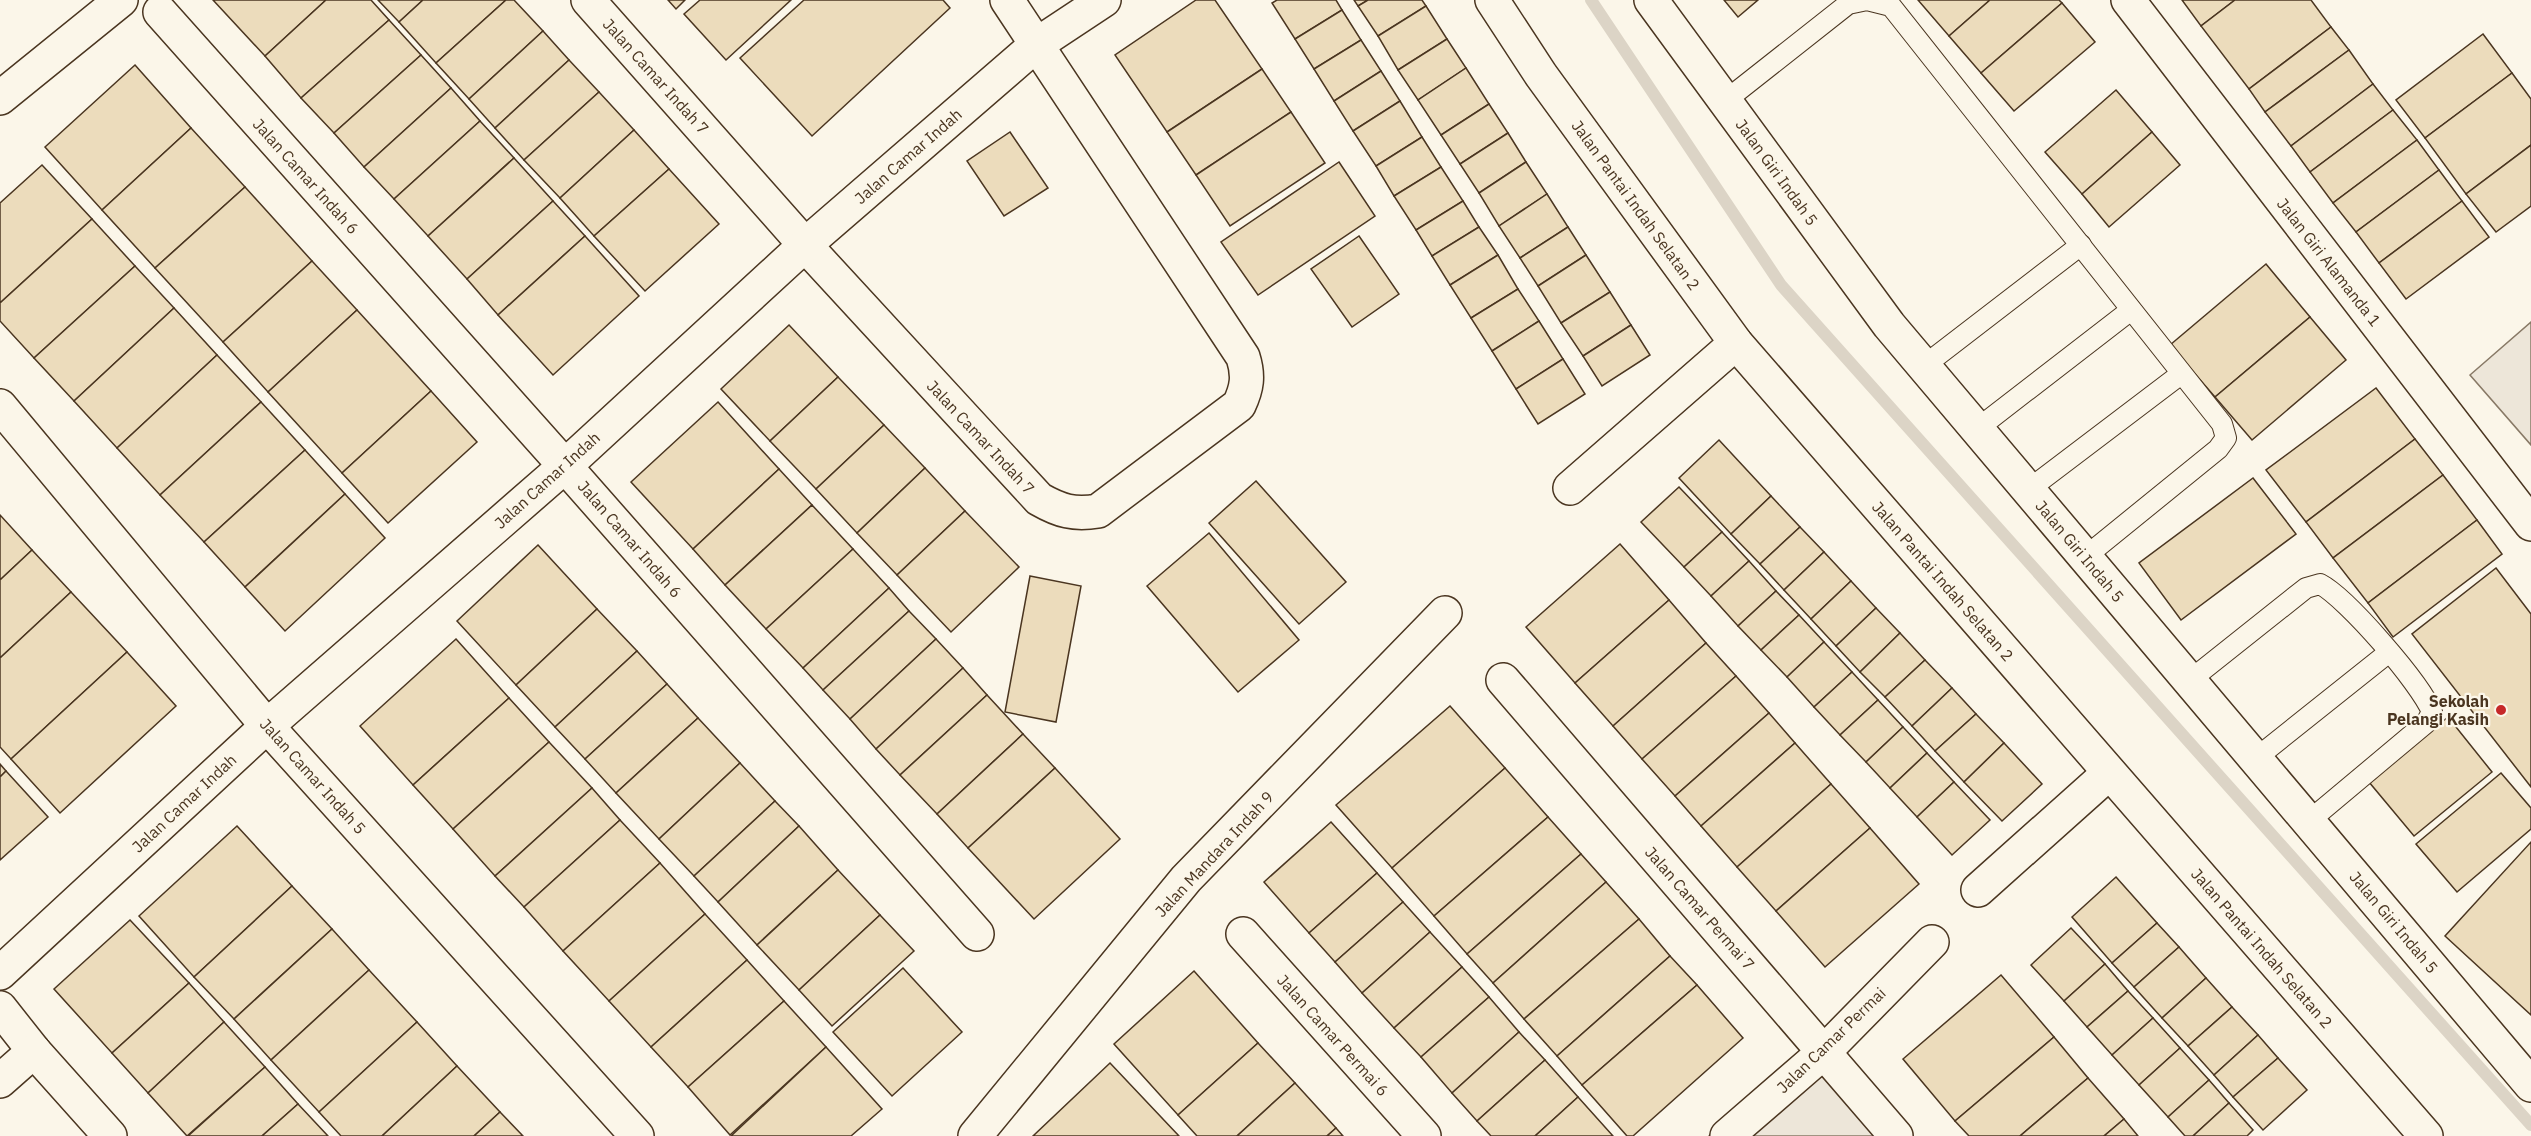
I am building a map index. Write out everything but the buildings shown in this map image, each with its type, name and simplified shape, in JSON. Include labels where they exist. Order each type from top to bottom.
[{"type":"street","points":[[0,98],[121,0]]},
{"type":"street","name":"Jalan Camar Indah 7","points":[[588,0],[805,245],[1039,499],[1060,511],[1081,514],[1098,511],[1239,405],[1247,388],[1248,371],[1243,357],[1007,0]]},
{"type":"street","name":"Jalan Camar Indah","points":[[0,973],[267,726],[565,466],[805,245],[1036,45],[1104,0]]},
{"type":"street","name":"Jalan Pantai Indah Selatan 2","points":[[1492,0],[1541,75],[1736,343],[2426,1136]]},
{"type":"street","name":"Jalan Giri Indah 5","points":[[1651,0],[1889,325],[2531,1084]]},
{"type":"street","name":"Jalan Giri Alamanda 1","points":[[2128,0],[2531,524]]},
{"type":"street","name":"Jalan Camar Indah 6","points":[[160,12],[565,466],[977,934]]},
{"type":"street","points":[[1570,488],[1736,343]]},
{"type":"street","name":"Jalan Camar Indah 5","points":[[0,406],[267,726],[637,1136]]},
{"type":"street","name":"Jalan Mandara Indah 9","points":[[975,1136],[1186,879],[1445,613]]},
{"type":"street","name":"Jalan Camar Permai 7","points":[[1503,680],[1896,1136]]},
{"type":"street","points":[[1978,890],[2109,773]]},
{"type":"street","name":"Jalan Camar Permai 6","points":[[1243,934],[1424,1136]]},
{"type":"street","name":"Jalan Camar Permai","points":[[1727,1136],[1824,1052],[1932,942]]},
{"type":"street","points":[[0,1008],[34,1051],[110,1136]]},
{"type":"street","points":[[0,1080],[34,1051]]},
{"type":"lane","points":[[1725,101],[1848,4],[1867,0],[1891,6],[2081,245],[2222,424],[2226,438],[2218,449],[2085,557]]},
{"type":"lane","points":[[1925,365],[2081,245]]},
{"type":"lane","points":[[1977,429],[2131,310]]},
{"type":"lane","points":[[2028,490],[2181,374]]},
{"type":"lane","points":[[2189,681],[2306,588],[2320,584],[2334,591],[2388,652],[2426,699],[2432,712],[2426,723],[2309,821]]},
{"type":"lane","points":[[2255,759],[2388,652]]},
{"type":"shaded area","points":[[2531,322],[2531,445],[2470,375]]},
{"type":"shaded area","points":[[1806,1053],[1877,1136],[1709,1136]]},
{"type":"waterway","points":[[1591,0],[1781,285],[2531,1125]]},
{"type":"place","name":"Sekolah Pelangi Kasih","points":[[2501,710]]}]
